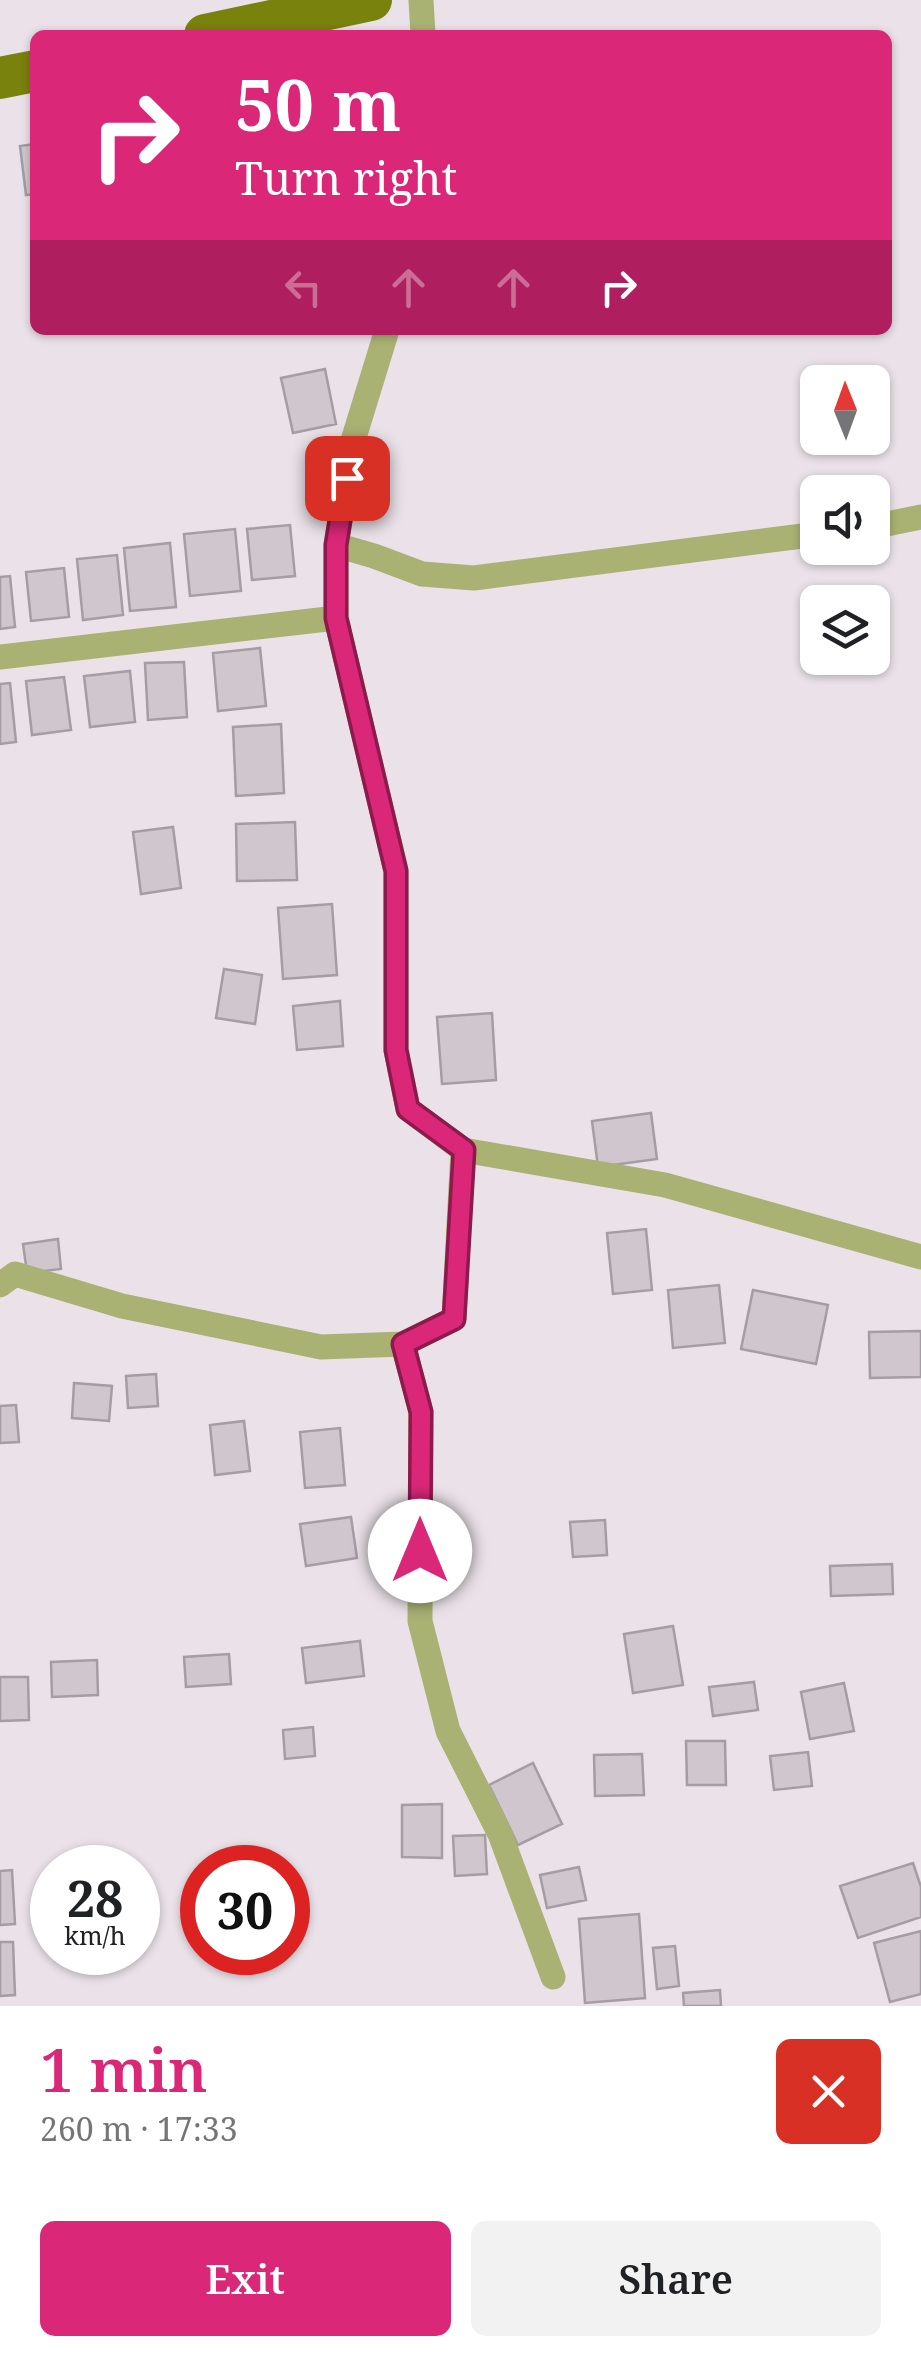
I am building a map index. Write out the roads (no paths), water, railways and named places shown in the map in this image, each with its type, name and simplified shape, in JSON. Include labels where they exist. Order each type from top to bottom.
[{"type":"main road","points":[[229,30],[371,0]]},
{"type":"main road","points":[[0,78],[30,72]]},
{"type":"street","points":[[421,0],[422,30]]},
{"type":"street","points":[[386,335],[352,444],[336,545],[336,618],[396,871],[396,1050],[408,1109],[464,1150],[665,1185],[921,1257]]},
{"type":"street","points":[[890,524],[921,518]]},
{"type":"street","points":[[336,545],[422,574],[474,578],[800,536]]},
{"type":"street","points":[[0,657],[336,618]]},
{"type":"street","points":[[0,1285],[15,1274],[122,1306],[320,1347],[403,1344],[454,1319],[464,1150]]},
{"type":"street","points":[[403,1344],[421,1412],[420,1621],[448,1730],[500,1834],[552,1978]]}]
